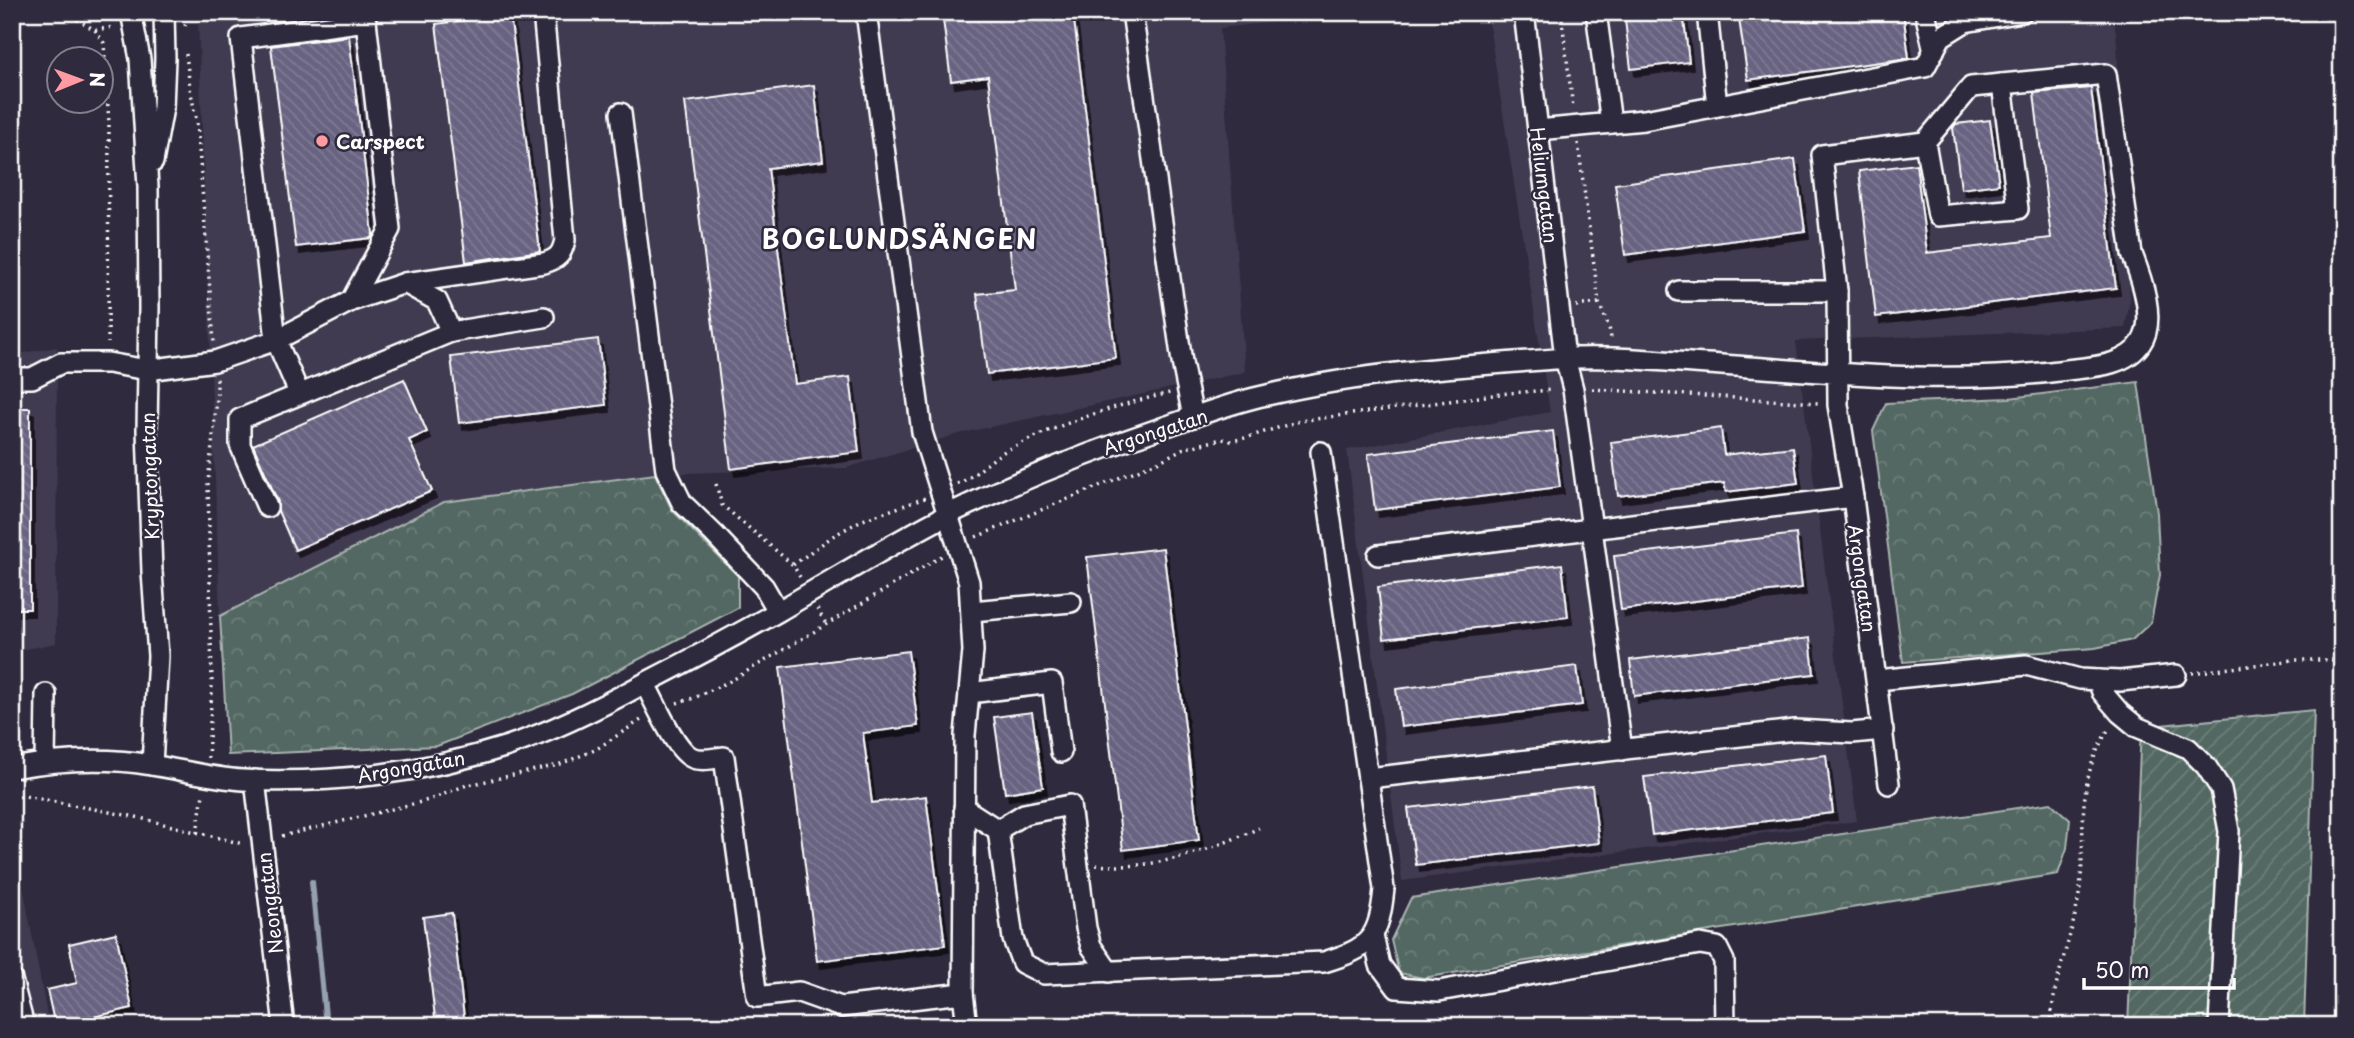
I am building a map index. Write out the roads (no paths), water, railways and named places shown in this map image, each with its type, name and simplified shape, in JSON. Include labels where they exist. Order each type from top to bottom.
[{"type":"street","name":"Kryptongatan","points":[[148,187],[163,108],[164,12]]},
{"type":"street","points":[[12,378],[32,378],[61,363],[108,363],[147,370],[215,361],[276,340],[351,301],[405,283],[555,260],[562,253],[565,240],[543,12]]},
{"type":"street","points":[[866,12],[922,432],[969,582],[972,611],[973,650],[965,735],[964,808],[963,993],[967,1026]]},
{"type":"street","points":[[1132,12],[1182,362],[1193,417]]},
{"type":"street","name":"Heliumgatan","points":[[1524,12],[1565,358]]},
{"type":"street","points":[[1596,12],[1611,123]]},
{"type":"street","points":[[1707,12],[1717,106]]},
{"type":"street","points":[[1924,12],[1934,51]]},
{"type":"street","points":[[1538,130],[1644,120],[1925,67],[1941,37],[1965,22],[2022,12]]},
{"type":"street","name":"Kryptongatan","points":[[128,18],[140,59],[148,187],[147,370],[152,572],[158,656],[152,765]]},
{"type":"street","points":[[299,393],[276,340],[242,38],[366,21],[390,229],[351,301]]},
{"type":"street","name":"Argongatan","points":[[12,768],[45,763],[111,761],[152,765],[199,775],[255,780],[327,780],[408,770],[457,760],[551,730],[645,684],[948,514],[1049,468],[1193,417],[1263,396],[1343,380],[1426,369],[1565,358],[1614,358],[1965,379],[2109,365],[2129,355],[2141,345],[2146,335],[2148,315],[2143,281],[2132,254],[2106,74],[2002,84]]},
{"type":"street","points":[[1836,373],[1837,291],[1822,155],[1925,142],[1972,87],[2002,84],[2018,209],[1938,216],[1925,142]]},
{"type":"street","points":[[621,113],[666,470],[682,503],[764,587],[778,611]]},
{"type":"street","points":[[405,283],[437,301],[451,332]]},
{"type":"street","points":[[1679,291],[1837,291]]},
{"type":"street","points":[[267,507],[240,445],[240,419],[451,332],[544,317]]},
{"type":"street","points":[[1565,358],[1573,388],[1622,750]]},
{"type":"street","name":"Argongatan","points":[[1836,373],[1838,405],[1853,497],[1889,784]]},
{"type":"street","points":[[964,808],[998,830],[1013,939],[1022,963],[1044,974],[1324,962],[1354,953],[1373,936],[1381,915],[1384,889],[1321,452]]},
{"type":"street","points":[[1378,555],[1853,497]]},
{"type":"street","points":[[972,611],[1071,602]]},
{"type":"street","points":[[1877,680],[2026,665],[2098,680],[2120,681],[2176,675]]},
{"type":"street","points":[[2098,680],[2102,692],[2120,713],[2137,727],[2188,748],[2206,766],[2221,789],[2230,831],[2219,1026]]},
{"type":"street","points":[[969,693],[1052,683],[1061,752]]},
{"type":"street","points":[[645,684],[676,743],[691,757],[724,757],[757,997],[799,992],[841,1007],[963,993]]},
{"type":"street","points":[[45,763],[46,694]]},
{"type":"street","points":[[1368,778],[1795,730],[1852,733],[1883,730]]},
{"type":"street","name":"Neongatan","points":[[255,780],[284,1026]]},
{"type":"street","points":[[998,830],[1024,814],[1070,805],[1086,928],[1091,946],[1109,972]]},
{"type":"street","points":[[1373,936],[1380,965],[1397,988],[1438,991],[1700,944],[1717,947],[1724,961],[1725,1026]]},
{"type":"street","points":[[12,980],[24,1026]]},
{"type":"waterway","points":[[312,882],[326,1026]]},
{"type":"place","name":"Carspect","points":[[322,141]]},
{"type":"district","name":"BOGLUNDSÄNGEN","points":[[900,238]]}]
